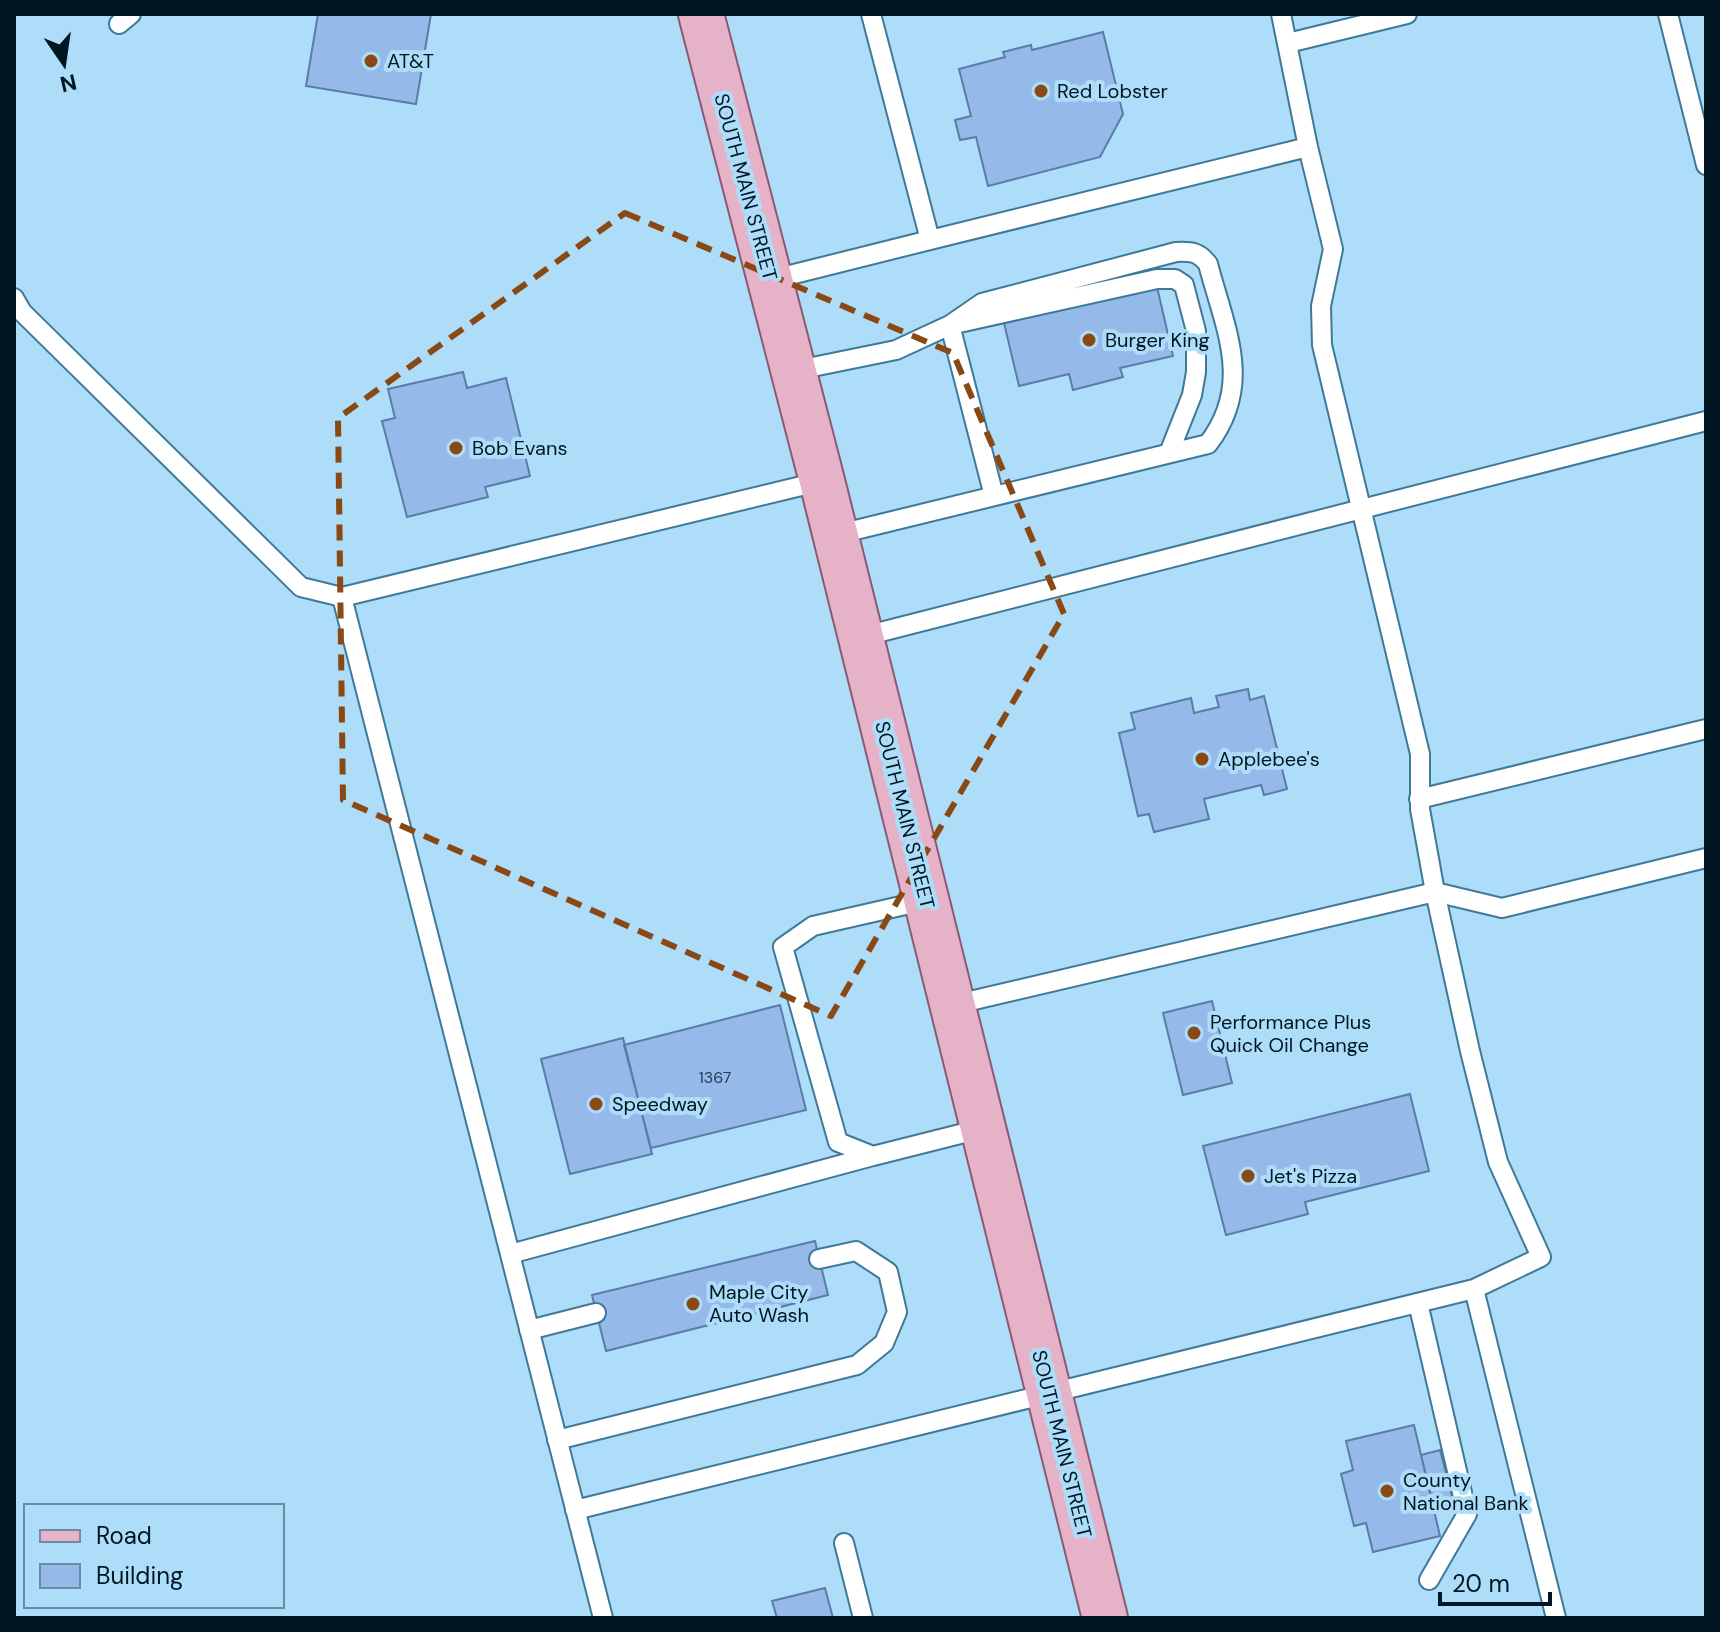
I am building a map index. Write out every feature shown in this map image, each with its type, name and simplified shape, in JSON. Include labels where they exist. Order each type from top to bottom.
[{"type":"main road","name":"SOUTH MAIN STREET","points":[[701,14],[822,481],[1105,1618]]},
{"type":"lane","points":[[871,14],[930,240]]},
{"type":"lane","points":[[575,1510],[1474,1289],[1541,1257],[1498,1162],[1435,892],[1419,799],[1420,754],[1322,345],[1321,306],[1333,249],[1281,14]]},
{"type":"lane","points":[[1288,43],[1407,14]]},
{"type":"lane","points":[[1668,14],[1706,165]]},
{"type":"lane","points":[[770,280],[1308,147]]},
{"type":"lane","points":[[793,371],[896,350],[950,325],[982,303],[1176,252],[1191,251],[1203,257],[1208,264],[1235,370],[1234,384],[1220,429],[1208,444],[835,535]]},
{"type":"lane","points":[[950,325],[1157,279],[1175,279],[1184,285],[1197,347],[1192,395],[1169,453]]},
{"type":"lane","points":[[14,298],[22,312],[301,587],[342,597],[822,481]]},
{"type":"lane","points":[[950,325],[994,496]]},
{"type":"lane","points":[[861,637],[1706,421]]},
{"type":"lane","points":[[342,597],[603,1618]]},
{"type":"lane","points":[[1419,799],[1706,729]]},
{"type":"lane","points":[[953,1005],[1435,892],[1502,908],[1706,858]]},
{"type":"lane","points":[[873,1156],[838,1142],[783,947],[813,926],[927,900]]},
{"type":"lane","points":[[510,1254],[984,1128]]},
{"type":"lane","points":[[557,1440],[857,1365],[884,1343],[897,1312],[888,1272],[856,1251],[819,1259]]},
{"type":"lane","points":[[1474,1289],[1556,1618]]},
{"type":"lane","points":[[1418,1303],[1467,1514],[1429,1580]]},
{"type":"lane","points":[[529,1330],[596,1313]]},
{"type":"lane","points":[[844,1543],[863,1618]]},
{"type":"highlighted area","points":[[625,213],[953,353],[1064,614],[831,1016],[343,800],[338,418]]},
{"type":"building","points":[[318,14],[431,14],[416,104],[306,86]]},
{"type":"building","name":"Red Lobster","points":[[1103,32],[1123,114],[1100,157],[988,186],[976,137],[960,140],[955,120],[971,116],[959,69],[1005,57],[1003,52],[1031,45],[1032,50]]},
{"type":"building","name":"Burger King","points":[[1157,287],[1173,356],[1120,368],[1123,377],[1073,390],[1069,374],[1019,386],[1004,323]]},
{"type":"building","name":"Bob Evans","points":[[463,372],[467,388],[506,378],[530,476],[485,487],[488,497],[407,517],[382,421],[395,418],[388,389]]},
{"type":"building","name":"Applebee's","points":[[1248,689],[1250,700],[1264,696],[1287,789],[1264,795],[1261,785],[1204,799],[1209,819],[1154,832],[1149,814],[1138,816],[1119,733],[1135,729],[1131,713],[1191,698],[1194,713],[1219,707],[1216,696]]},
{"type":"building","name":"Performance Plus Quick Oil Change","points":[[1212,1001],[1232,1083],[1183,1095],[1163,1013]]},
{"type":"building","name":"Speedway","points":[[780,1005],[806,1110],[651,1148],[624,1045]]},
{"type":"building","name":"Speedway","points":[[623,1038],[652,1154],[570,1174],[541,1059]]},
{"type":"building","points":[[1410,1094],[1429,1171],[1305,1202],[1308,1214],[1226,1235],[1203,1146]]},
{"type":"building","name":"Maple City Auto Wash","points":[[815,1241],[828,1295],[606,1351],[592,1295]]},
{"type":"building","name":"County National Bank","points":[[1414,1425],[1440,1536],[1373,1552],[1366,1523],[1354,1526],[1341,1474],[1353,1470],[1346,1441]]},
{"type":"building","points":[[1440,1450],[1454,1503],[1434,1508],[1421,1455]]},
{"type":"building","points":[[825,1588],[833,1618],[777,1618],[772,1601]]},
{"type":"place","name":"AT&T","points":[[371,61]]},
{"type":"place","name":"Red Lobster","points":[[1041,91]]},
{"type":"place","name":"Burger King","points":[[1089,340]]},
{"type":"place","name":"Bob Evans","points":[[456,448]]},
{"type":"place","name":"Applebee's","points":[[1202,759]]},
{"type":"place","name":"Performance Plus Quick Oil Change","points":[[1194,1033]]},
{"type":"place","name":"Speedway","points":[[596,1104]]},
{"type":"place","name":"Jet's Pizza","points":[[1248,1176]]},
{"type":"place","name":"Maple City Auto Wash","points":[[693,1304]]},
{"type":"place","name":"County National Bank","points":[[1387,1491]]}]
